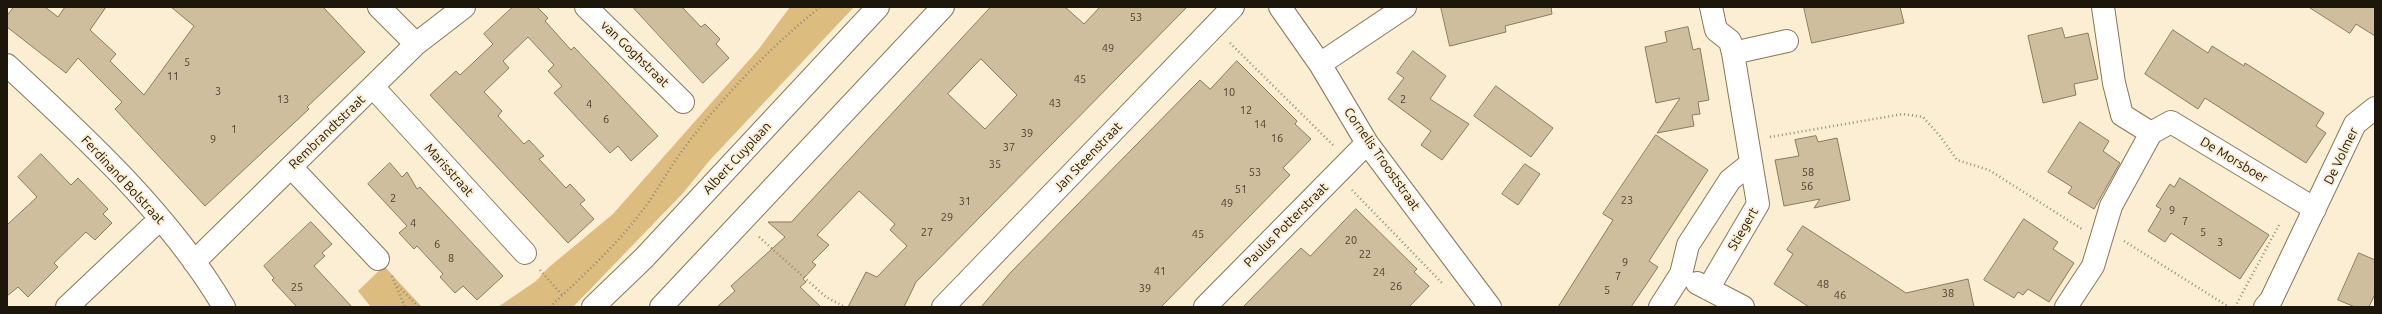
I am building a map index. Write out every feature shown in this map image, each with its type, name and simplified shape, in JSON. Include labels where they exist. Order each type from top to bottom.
[{"type":"street","points":[[379,7],[416,44]]},
{"type":"street","name":"Rembrandtstraat","points":[[194,262],[416,44],[464,7]]},
{"type":"street","name":"van Goghstraat","points":[[586,7],[683,102]]},
{"type":"street","name":"Albert Cuyplaan","points":[[593,307],[644,258],[878,7]]},
{"type":"street","points":[[661,307],[943,7]]},
{"type":"street","name":"Jan Steenstraat","points":[[943,307],[1233,7]]},
{"type":"street","name":"Cornelis Trooststraat","points":[[1280,7],[1320,64],[1367,143],[1486,306]]},
{"type":"street","points":[[1320,64],[1405,7]]},
{"type":"street","name":"Stiegert","points":[[1708,289],[1758,204],[1746,141],[1733,52],[1730,40],[1716,30],[1711,7]]},
{"type":"street","points":[[2066,307],[2093,266],[2111,206],[2151,132],[2122,115],[2114,83],[2103,7]]},
{"type":"street","points":[[1733,52],[1788,41]]},
{"type":"street","name":"Ferdinand Bolstraat","points":[[7,65],[81,134],[160,219],[194,262],[224,307]]},
{"type":"street","name":"Marisstraat","points":[[373,87],[525,253]]},
{"type":"street","name":"De Volmer","points":[[2315,209],[2356,124],[2375,108]]},
{"type":"street","name":"De Morsboer","points":[[2151,132],[2170,122],[2315,209]]},
{"type":"street","name":"Paulus Potterstraat","points":[[1205,307],[1367,143]]},
{"type":"street","points":[[1660,307],[1681,274],[1688,245],[1730,180],[1750,164]]},
{"type":"street","points":[[291,167],[378,259]]},
{"type":"street","points":[[2265,307],[2315,209]]},
{"type":"street","points":[[67,307],[160,219]]},
{"type":"street","points":[[1681,274],[1743,307]]},
{"type":"path","points":[[550,307],[638,216],[678,158],[716,109],[756,63],[820,7]]},
{"type":"path","points":[[1214,27],[1343,167],[1447,290]]},
{"type":"path","points":[[1746,141],[1903,114],[1922,118],[1940,136],[1956,160],[1989,170],[2228,307]]},
{"type":"path","points":[[2235,307],[2294,197]]},
{"type":"path","points":[[742,222],[826,297],[845,307]]},
{"type":"path","points":[[525,253],[562,295]]},
{"type":"path","points":[[378,259],[391,273],[405,307]]},
{"type":"path","points":[[397,285],[419,307]]},
{"type":"path","points":[[834,307],[836,303]]},
{"type":"shaded area","points":[[790,7],[854,7],[710,160],[683,193],[573,307],[498,307],[536,281],[548,268],[613,214],[758,50]]},
{"type":"shaded area","points":[[384,266],[422,307],[371,307],[358,291]]},
{"type":"building","points":[[14,7],[45,7],[58,17],[65,7],[106,7],[90,30],[116,54],[110,61],[144,95],[194,26],[171,7],[323,7],[365,52],[307,107],[309,109],[205,206],[115,109],[122,102],[78,58],[66,73],[7,27],[7,16]]},
{"type":"building","points":[[513,7],[537,7],[548,18],[545,21],[571,50],[574,47],[658,136],[631,161],[618,146],[610,153],[554,93],[562,86],[548,71],[554,65],[528,37],[503,61],[509,68],[484,92],[502,111],[498,116],[524,144],[529,140],[544,156],[539,159],[566,188],[570,184],[585,200],[580,204],[594,219],[568,243],[430,95],[456,71],[460,75],[493,44],[484,34]]},
{"type":"building","points":[[633,7],[682,7],[701,27],[705,24],[720,39],[716,44],[729,58],[703,83]]},
{"type":"building","points":[[991,7],[1065,7],[1084,24],[1100,7],[1187,7],[916,282],[904,307],[848,307],[866,272],[877,277],[907,246],[890,230],[895,224],[859,191],[817,235],[829,245],[812,262],[816,265],[803,279],[806,282],[800,287],[821,307],[717,307],[735,291],[731,286],[785,237],[768,222],[791,222]],"holes":[[[981,59],[1017,95],[985,129],[948,94]]]},
{"type":"building","points":[[1441,7],[1551,7],[1552,14],[1505,26],[1506,32],[1450,46]]},
{"type":"building","points":[[1804,7],[1900,7],[1904,23],[1812,43]]},
{"type":"building","points":[[2309,7],[2375,7],[2375,36],[2356,24],[2350,33]]},
{"type":"building","points":[[1688,27],[1693,50],[1700,48],[1709,100],[1698,102],[1700,114],[1692,115],[1694,126],[1657,133],[1680,98],[1656,103],[1645,47],[1667,42],[1665,32]]},
{"type":"building","points":[[2062,28],[2065,38],[2088,33],[2098,79],[2074,84],[2076,95],[2043,103],[2028,36]]},
{"type":"building","points":[[2173,30],[2208,53],[2212,46],[2244,66],[2245,63],[2324,113],[2316,126],[2326,133],[2306,163],[2205,98],[2198,109],[2145,74]]},
{"type":"building","points":[[1413,51],[1446,76],[1430,99],[1469,124],[1442,160],[1421,145],[1431,131],[1388,99],[1404,78],[1397,73]]},
{"type":"building","points":[[1237,61],[1297,121],[1295,124],[1311,139],[1283,168],[1290,175],[1161,307],[981,307],[1011,272],[1200,80],[1210,89]]},
{"type":"building","points":[[1496,86],[1553,128],[1531,157],[1474,116]]},
{"type":"building","points":[[2080,122],[2109,141],[2103,151],[2120,163],[2094,209],[2068,193],[2072,187],[2048,172]]},
{"type":"building","points":[[1656,135],[1708,170],[1649,261],[1658,267],[1631,307],[1558,307],[1613,220],[1603,214]]},
{"type":"building","points":[[1816,136],[1818,142],[1837,138],[1850,200],[1814,208],[1820,199],[1784,206],[1775,160],[1799,156],[1795,140]]},
{"type":"building","points":[[41,154],[71,185],[78,178],[108,209],[103,214],[112,223],[95,240],[86,232],[54,263],[58,267],[28,297],[18,287],[7,296],[7,225],[37,197],[18,177]]},
{"type":"building","points":[[390,163],[402,177],[407,172],[417,189],[420,187],[503,276],[477,300],[463,286],[455,293],[440,277],[443,274],[417,246],[414,249],[399,233],[407,226],[368,184]]},
{"type":"building","points":[[1525,164],[1540,174],[1518,205],[1502,194]]},
{"type":"building","points":[[2180,178],[2269,235],[2240,279],[2171,233],[2165,242],[2148,231],[2161,209],[2156,206],[2170,184],[2174,187]]},
{"type":"building","points":[[1356,209],[1417,269],[1414,272],[1429,286],[1409,307],[1243,307],[1301,248],[1310,256]]},
{"type":"building","points":[[2024,219],[2058,242],[2053,249],[2074,263],[2049,302],[2028,289],[2023,295],[2018,292],[2014,298],[1984,280]]},
{"type":"building","points":[[311,222],[332,244],[322,253],[325,256],[314,266],[352,307],[297,307],[272,280],[274,278],[264,266]]},
{"type":"building","points":[[1803,226],[1906,293],[1968,279],[1974,307],[1809,307],[1774,284],[1793,254],[1787,250]]},
{"type":"building","points":[[2359,253],[2375,260],[2375,294],[2369,307],[2355,307],[2338,300]]}]
